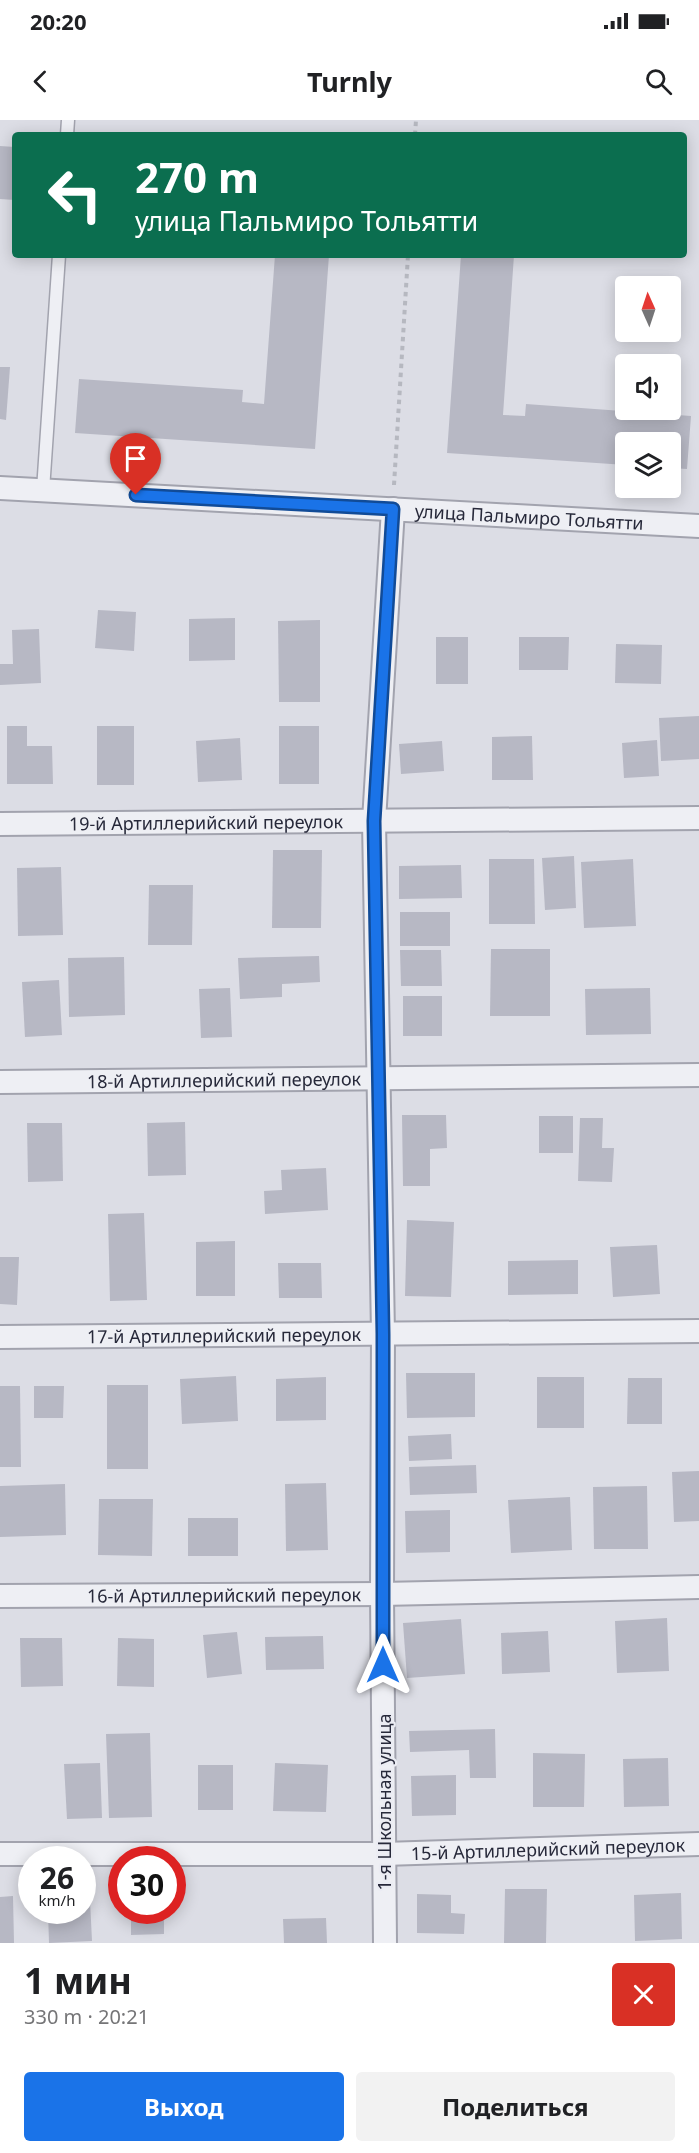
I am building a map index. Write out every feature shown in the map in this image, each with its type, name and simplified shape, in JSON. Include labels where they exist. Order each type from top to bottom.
[{"type":"street","name":"улица Пальмиро Тольятти","points":[[0,488],[699,526]]},
{"type":"street","name":"1-я Школьная улица","points":[[386,1943],[382,1594],[383,1334],[374,821],[393,509]]},
{"type":"street","name":"19-й Артиллерийский переулок","points":[[0,824],[699,818]]},
{"type":"street","name":"18-й Артиллерийский переулок","points":[[0,1082],[699,1075]]},
{"type":"street","name":"17-й Артиллерийский переулок","points":[[0,1337],[699,1331]]},
{"type":"street","name":"16-й Артиллерийский переулок","points":[[0,1596],[382,1594],[699,1587]]},
{"type":"street","name":"15-й Артиллерийский переулок","points":[[0,1854],[384,1854],[699,1844]]},
{"type":"lane","points":[[43,490],[59,258]]},
{"type":"path","points":[[393,509],[408,258]]},
{"type":"building","points":[[0,146],[12,147],[12,200],[0,199]]},
{"type":"building","points":[[275,258],[329,258],[315,449],[75,433],[79,379],[243,390],[242,402],[264,404]]},
{"type":"building","points":[[461,258],[514,258],[503,415],[525,416],[526,404],[615,410],[615,420],[681,420],[681,415],[691,416],[687,469],[681,469],[681,432],[615,432],[615,464],[447,453]]},
{"type":"building","points":[[0,367],[10,367],[6,420],[0,419]]},
{"type":"building","points":[[98,610],[136,612],[134,651],[95,648]]},
{"type":"building","points":[[235,618],[235,660],[189,661],[189,619]]},
{"type":"building","points":[[320,620],[320,702],[279,702],[278,621]]},
{"type":"building","points":[[39,629],[41,683],[0,685],[0,664],[13,664],[12,630]]},
{"type":"building","points":[[436,637],[468,637],[468,684],[436,684]]},
{"type":"building","points":[[519,637],[569,637],[568,670],[519,670]]},
{"type":"building","points":[[616,644],[662,645],[661,684],[615,683]]},
{"type":"building","points":[[699,716],[699,759],[661,761],[659,718]]},
{"type":"building","points":[[7,726],[27,726],[27,746],[52,746],[53,784],[7,784]]},
{"type":"building","points":[[97,726],[134,726],[134,785],[97,785]]},
{"type":"building","points":[[279,726],[319,726],[319,784],[279,784]]},
{"type":"building","points":[[532,736],[533,780],[492,780],[492,737]]},
{"type":"building","points":[[240,738],[242,780],[198,782],[196,741]]},
{"type":"building","points":[[657,740],[659,776],[624,778],[622,743]]},
{"type":"building","points":[[442,741],[444,771],[401,774],[399,744]]},
{"type":"building","points":[[273,850],[322,850],[321,928],[272,928]]},
{"type":"building","points":[[574,856],[576,908],[545,910],[542,858]]},
{"type":"building","points":[[489,859],[534,859],[535,924],[489,924]]},
{"type":"building","points":[[633,859],[636,926],[584,928],[581,862]]},
{"type":"building","points":[[461,865],[462,898],[399,899],[399,866]]},
{"type":"building","points":[[61,867],[63,935],[18,936],[17,868]]},
{"type":"building","points":[[149,885],[193,885],[192,945],[148,945]]},
{"type":"building","points":[[400,912],[450,912],[450,946],[400,946]]},
{"type":"building","points":[[491,949],[550,949],[550,1016],[490,1016]]},
{"type":"building","points":[[400,950],[441,950],[442,986],[401,986]]},
{"type":"building","points":[[319,956],[320,982],[282,984],[282,997],[240,999],[238,958]]},
{"type":"building","points":[[124,957],[125,1015],[69,1017],[68,958]]},
{"type":"building","points":[[59,980],[62,1035],[25,1037],[22,982]]},
{"type":"building","points":[[230,988],[232,1037],[201,1038],[199,989]]},
{"type":"building","points":[[650,988],[651,1034],[586,1035],[585,989]]},
{"type":"building","points":[[403,996],[442,996],[442,1036],[403,1036]]},
{"type":"building","points":[[402,1115],[446,1115],[447,1148],[430,1149],[430,1186],[403,1186]]},
{"type":"building","points":[[539,1116],[573,1116],[573,1153],[539,1153]]},
{"type":"building","points":[[580,1118],[603,1118],[602,1148],[614,1148],[612,1182],[578,1181]]},
{"type":"building","points":[[185,1122],[186,1175],[148,1176],[147,1123]]},
{"type":"building","points":[[27,1123],[62,1123],[63,1181],[28,1182]]},
{"type":"building","points":[[326,1168],[328,1210],[265,1214],[264,1191],[282,1190],[281,1170]]},
{"type":"building","points":[[144,1213],[147,1300],[110,1301],[108,1214]]},
{"type":"building","points":[[407,1220],[454,1222],[451,1297],[405,1296]]},
{"type":"building","points":[[235,1241],[235,1296],[196,1296],[196,1242]]},
{"type":"building","points":[[657,1245],[660,1294],[613,1297],[610,1247]]},
{"type":"building","points":[[0,1257],[19,1257],[17,1305],[0,1304]]},
{"type":"building","points":[[578,1260],[578,1294],[508,1295],[508,1261]]},
{"type":"building","points":[[278,1263],[321,1263],[322,1298],[279,1298]]},
{"type":"building","points":[[406,1373],[475,1373],[475,1417],[407,1418]]},
{"type":"building","points":[[236,1376],[238,1421],[182,1424],[180,1379]]},
{"type":"building","points":[[326,1377],[326,1420],[276,1421],[276,1379]]},
{"type":"building","points":[[537,1377],[584,1377],[584,1428],[537,1428]]},
{"type":"building","points":[[628,1378],[662,1378],[662,1424],[627,1424]]},
{"type":"building","points":[[107,1385],[148,1385],[148,1469],[107,1469]]},
{"type":"building","points":[[0,1386],[20,1386],[21,1467],[0,1467]]},
{"type":"building","points":[[34,1386],[64,1386],[63,1418],[34,1418]]},
{"type":"building","points":[[451,1434],[452,1459],[409,1461],[408,1436]]},
{"type":"building","points":[[476,1465],[477,1493],[410,1495],[409,1467]]},
{"type":"building","points":[[699,1471],[699,1521],[674,1522],[672,1472]]},
{"type":"building","points":[[326,1483],[328,1550],[286,1551],[285,1484]]},
{"type":"building","points":[[65,1484],[66,1535],[0,1537],[0,1486]]},
{"type":"building","points":[[647,1486],[648,1549],[594,1549],[593,1487]]},
{"type":"building","points":[[570,1497],[572,1550],[511,1553],[508,1500]]},
{"type":"building","points":[[99,1499],[153,1499],[152,1556],[98,1555]]},
{"type":"building","points":[[450,1510],[450,1552],[406,1553],[405,1511]]},
{"type":"building","points":[[188,1518],[238,1518],[238,1556],[188,1556]]},
{"type":"building","points":[[667,1618],[669,1671],[617,1673],[615,1621]]},
{"type":"building","points":[[461,1619],[465,1674],[407,1678],[403,1623]]},
{"type":"building","points":[[548,1631],[550,1672],[502,1674],[501,1633]]},
{"type":"building","points":[[237,1632],[242,1674],[207,1678],[203,1635]]},
{"type":"building","points":[[323,1636],[324,1669],[266,1670],[265,1637]]},
{"type":"building","points":[[20,1638],[62,1638],[63,1686],[21,1687]]},
{"type":"building","points":[[118,1638],[154,1639],[154,1687],[117,1686]]},
{"type":"building","points":[[495,1729],[496,1778],[470,1778],[469,1750],[410,1752],[409,1731]]},
{"type":"building","points":[[150,1733],[152,1817],[109,1818],[106,1734]]},
{"type":"building","points":[[533,1753],[585,1754],[584,1807],[533,1807]]},
{"type":"building","points":[[668,1758],[669,1806],[624,1807],[623,1759]]},
{"type":"building","points":[[100,1763],[102,1818],[67,1819],[64,1764]]},
{"type":"building","points":[[275,1763],[328,1765],[326,1812],[273,1811]]},
{"type":"building","points":[[198,1765],[233,1765],[233,1810],[198,1810]]},
{"type":"building","points":[[456,1775],[456,1815],[412,1816],[411,1776]]},
{"type":"building","points":[[505,1889],[547,1889],[546,1943],[504,1943]]},
{"type":"building","points":[[681,1893],[682,1939],[635,1941],[634,1895]]},
{"type":"building","points":[[417,1894],[451,1895],[451,1913],[465,1914],[464,1934],[417,1933]]},
{"type":"building","points":[[13,1896],[14,1943],[0,1943],[0,1897]]},
{"type":"building","points":[[326,1918],[327,1943],[284,1943],[283,1919]]},
{"type":"building","points":[[48,1924],[91,1924],[92,1941],[49,1943]]},
{"type":"building","points":[[131,1924],[164,1924],[164,1934],[131,1935]]},
{"type":"route","points":[[136,495],[393,509],[374,821],[383,1334],[383,1665]]}]
